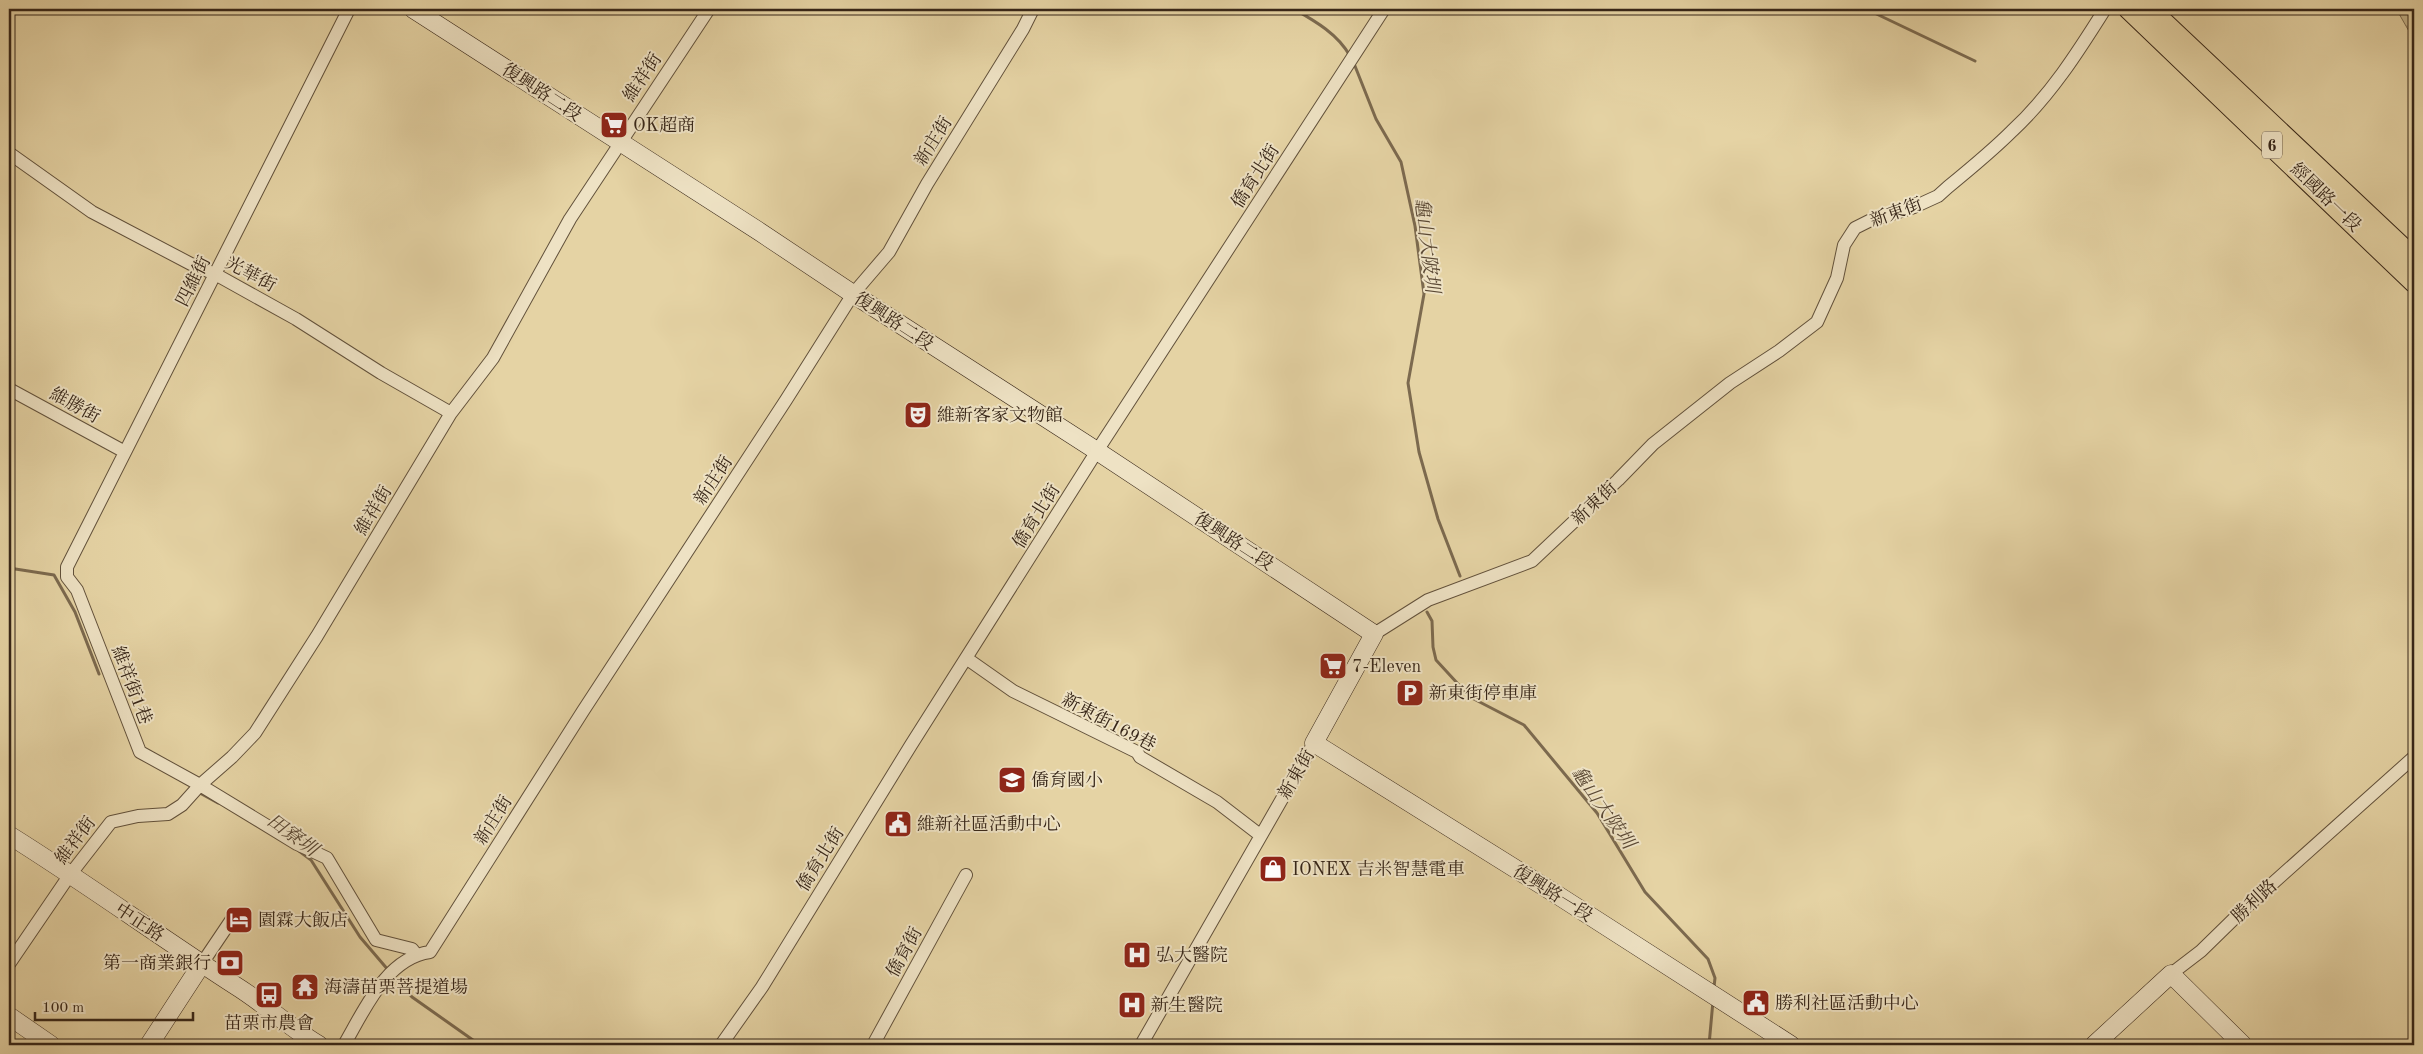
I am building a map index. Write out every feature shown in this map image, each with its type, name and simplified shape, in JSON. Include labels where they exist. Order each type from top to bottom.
[{"type":"main road","name":"經國路一段","points":[[2128,9],[2414,283]]},
{"type":"main road","name":"經國路一段","points":[[2150,9],[2414,258]]},
{"type":"street","name":"四維街","points":[[66,567],[349,9]]},
{"type":"street","name":"復興路二段","points":[[413,9],[1098,451],[1374,634]]},
{"type":"street","name":"維祥街","points":[[9,964],[69,876],[111,822],[138,816],[168,814],[182,806],[200,785],[232,757],[255,732],[322,628],[451,413],[493,358],[570,219],[619,142],[709,9]]},
{"type":"street","name":"新庄街","points":[[344,1045],[379,986],[413,956],[430,952],[852,294],[889,252],[927,184],[1023,29],[1033,9]]},
{"type":"street","name":"僑育北街","points":[[721,1045],[762,987],[966,658],[1384,9]]},
{"type":"street","name":"新東街","points":[[1141,1045],[1314,743],[1374,634],[1428,600],[1532,562],[1654,444],[1730,383],[1779,351],[1817,322],[1837,278],[1844,245],[1855,228],[1869,221],[1914,207],[1938,196],[2013,131],[2049,91],[2106,9]]},
{"type":"street","name":"光華街","points":[[9,153],[92,212],[191,264],[215,274],[296,319],[381,373],[451,413]]},
{"type":"street","name":"維勝街","points":[[9,389],[125,452]]},
{"type":"street","name":"維祥街1巷","points":[[66,567],[67,577],[77,590],[140,752],[200,785],[297,844],[327,858],[376,940],[412,949],[413,956]]},
{"type":"street","name":"新東街169巷","points":[[966,658],[1013,691],[1137,752],[1140,757],[1216,802],[1260,835]]},
{"type":"street","name":"復興路一段","points":[[1314,743],[1559,896],[1791,1045]]},
{"type":"street","name":"勝利路","points":[[2094,1045],[2171,974],[2201,951],[2244,909],[2414,756]]},
{"type":"street","name":"中正路","points":[[9,835],[201,965],[238,986],[275,1016],[319,1045]]},
{"type":"street","name":"僑育街","points":[[873,1045],[966,875]]},
{"type":"street","points":[[149,1045],[234,916]]},
{"type":"street","points":[[2171,974],[2242,1045]]},
{"type":"street","points":[[9,1016],[51,1045]]},
{"type":"green space","points":[[2396,9],[2414,9],[2414,40],[2398,12]]},
{"type":"waterway","name":"龜山大陂圳","points":[[1294,9],[1318,23],[1333,35],[1350,56]]},
{"type":"waterway","points":[[1866,9],[1975,61]]},
{"type":"waterway","name":"龜山大陂圳","points":[[1353,61],[1376,119],[1401,162],[1415,226],[1424,294],[1408,383],[1419,452],[1438,519],[1460,576]]},
{"type":"waterway","name":"田寮圳","points":[[9,568],[54,575],[75,612],[99,674]]},
{"type":"waterway","name":"龜山大陂圳","points":[[1427,612],[1432,621],[1433,647],[1436,660],[1470,697],[1524,725],[1597,813],[1645,892],[1708,959],[1715,978],[1714,987]]},
{"type":"waterway","name":"田寮圳","points":[[198,792],[218,803]]},
{"type":"waterway","name":"田寮圳","points":[[299,851],[311,860],[360,937],[389,971]]},
{"type":"waterway","name":"田寮圳","points":[[393,976],[412,997],[480,1045]]},
{"type":"waterway","name":"龜山大陂圳","points":[[1709,1045],[1713,1001]]},
{"type":"place","name":"OK超商","points":[[614,125]]},
{"type":"place","name":"維新客家文物館","points":[[918,415]]},
{"type":"place","name":"7-Eleven","points":[[1333,666]]},
{"type":"place","name":"新東街停車庫","points":[[1410,693]]},
{"type":"place","name":"僑育國小","points":[[1012,780]]},
{"type":"place","name":"維新社區活動中心","points":[[898,824]]},
{"type":"place","name":"IONEX 吉米智慧電車","points":[[1273,869]]},
{"type":"place","name":"園霖大飯店","points":[[239,920]]},
{"type":"place","name":"弘大醫院","points":[[1137,955]]},
{"type":"place","name":"第一商業銀行","points":[[230,963]]},
{"type":"place","name":"海濤苗栗菩提道場","points":[[305,987]]},
{"type":"place","name":"苗栗市農會","points":[[269,995]]},
{"type":"place","name":"勝利社區活動中心","points":[[1756,1003]]},
{"type":"place","name":"新生醫院","points":[[1132,1005]]}]
